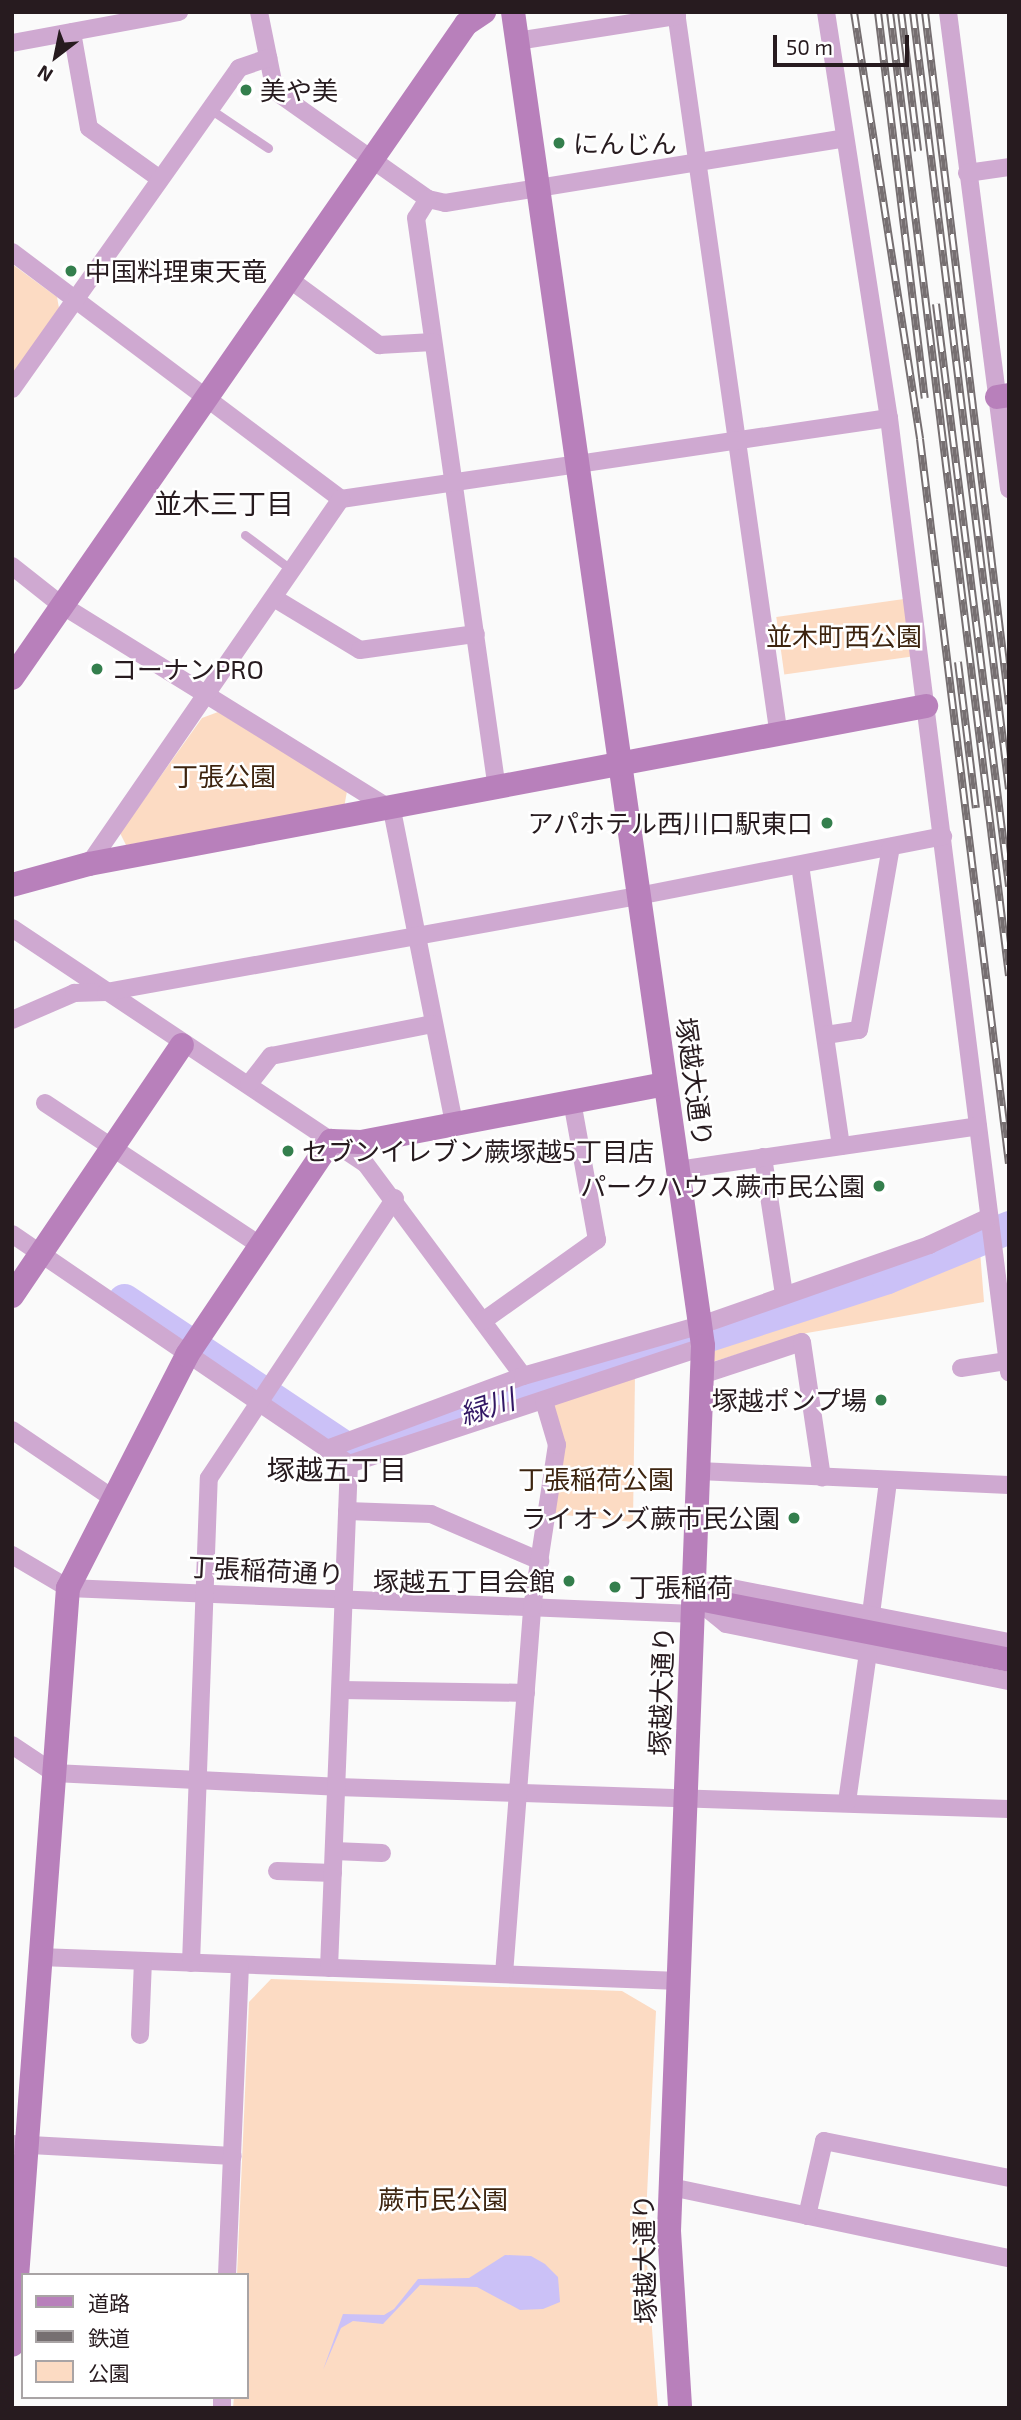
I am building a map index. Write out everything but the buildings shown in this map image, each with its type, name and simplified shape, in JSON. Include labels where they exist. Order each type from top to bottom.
[{"type":"street","points":[[12,43],[179,12]]},
{"type":"street","points":[[259,12],[275,91],[428,199],[445,203],[539,191],[698,161],[845,138]]},
{"type":"street","points":[[12,678],[60,604],[466,24],[484,12]]},
{"type":"street","name":"塚越大通り","points":[[513,12],[702,1336],[669,2231],[680,2408]]},
{"type":"street","points":[[826,12],[889,418],[1008,1366],[961,1368]]},
{"type":"street","points":[[948,12],[967,173],[1003,396],[1009,489]]},
{"type":"street","points":[[517,41],[676,14],[778,730]]},
{"type":"street","points":[[72,32],[89,128],[160,180]]},
{"type":"street","points":[[12,389],[239,68],[268,58]]},
{"type":"street","points":[[967,173],[1009,167]]},
{"type":"street","points":[[428,199],[416,218],[497,789]]},
{"type":"street","points":[[12,252],[341,499],[889,418]]},
{"type":"street","points":[[289,279],[379,345],[433,342]]},
{"type":"street","points":[[89,864],[341,499]]},
{"type":"street","points":[[12,566],[60,604],[392,810],[454,1123]]},
{"type":"street","points":[[274,598],[360,650],[476,634]]},
{"type":"street","points":[[12,885],[89,864],[392,810],[778,730],[926,706]]},
{"type":"street","points":[[12,1020],[74,993],[106,992],[415,933],[638,896],[943,836]]},
{"type":"street","points":[[826,1035],[859,1030],[891,847]]},
{"type":"street","points":[[800,865],[842,1146]]},
{"type":"street","points":[[12,928],[182,1045],[249,1084],[365,1163],[395,1198],[523,1376]]},
{"type":"street","points":[[249,1084],[271,1056],[433,1024]]},
{"type":"street","points":[[12,1296],[182,1045]]},
{"type":"street","points":[[331,1141],[361,1142],[665,1084]]},
{"type":"street","points":[[483,1321],[597,1240],[572,1101]]},
{"type":"street","points":[[45,1103],[261,1246]]},
{"type":"street","points":[[678,1170],[978,1126]]},
{"type":"street","points":[[12,2345],[19,2289],[19,2144],[39,1957],[68,1588],[192,1346],[331,1141]]},
{"type":"street","points":[[763,1157],[784,1294]]},
{"type":"street","points":[[191,1963],[209,1478],[395,1198]]},
{"type":"street","points":[[349,1464],[544,1401],[702,1336],[784,1294],[929,1245],[989,1218]]},
{"type":"street","points":[[12,1234],[45,1248],[192,1346],[349,1464]]},
{"type":"street","points":[[328,1449],[523,1376],[702,1336]]},
{"type":"street","points":[[702,1375],[802,1342],[822,1478]]},
{"type":"street","points":[[504,1974],[533,1608],[557,1445],[544,1401]]},
{"type":"street","points":[[12,1430],[114,1499]]},
{"type":"street","points":[[329,1968],[349,1464]]},
{"type":"street","points":[[699,1471],[888,1482],[1009,1485]]},
{"type":"street","points":[[871,1614],[888,1482]]},
{"type":"street","points":[[347,1511],[431,1514],[540,1561]]},
{"type":"street","name":"丁張稲荷通り","points":[[12,1555],[68,1588],[533,1608],[694,1606]]},
{"type":"street","points":[[694,1606],[717,1585],[1009,1642]]},
{"type":"street","points":[[694,1606],[723,1603],[1009,1660]]},
{"type":"street","points":[[694,1606],[726,1624],[1009,1681]]},
{"type":"street","points":[[847,1802],[869,1652]]},
{"type":"street","points":[[341,1690],[526,1693]]},
{"type":"street","points":[[12,1745],[54,1773],[337,1787],[518,1790],[1009,1809]]},
{"type":"street","points":[[334,1851],[382,1853]]},
{"type":"street","points":[[277,1871],[333,1873]]},
{"type":"street","points":[[39,1957],[680,1981]]},
{"type":"street","points":[[139,2035],[143,1961]]},
{"type":"street","points":[[228,2273],[240,1966]]},
{"type":"street","points":[[807,2216],[824,2141],[1009,2178]]},
{"type":"street","points":[[19,2144],[233,2156]]},
{"type":"street","points":[[671,2187],[1009,2258]]},
{"type":"lane","points":[[210,109],[268,148]]},
{"type":"lane","points":[[245,535],[293,571]]},
{"type":"green space","points":[[12,264],[57,297],[59,308],[12,376]]},
{"type":"green space","name":"並木町西公園","points":[[904,599],[912,656],[784,674],[776,617]]},
{"type":"green space","name":"丁張公園","points":[[218,712],[347,791],[344,808],[126,845],[120,833],[202,718]]},
{"type":"green space","points":[[979,1238],[984,1302],[807,1333],[712,1362],[713,1332],[887,1277]]},
{"type":"green space","name":"丁張稲荷公園","points":[[635,1375],[633,1522],[554,1514],[549,1405]]},
{"type":"green space","name":"蕨市民公園","points":[[271,1979],[622,1991],[656,2011],[645,2236],[658,2408],[233,2408],[234,2399],[248,2399],[248,2273],[237,2273],[249,2002]]},
{"type":"shaded area","points":[[505,2255],[531,2256],[545,2264],[558,2277],[560,2302],[543,2309],[520,2310],[477,2287],[420,2285],[383,2324],[353,2321],[341,2328],[323,2370],[343,2314],[384,2315],[394,2309],[418,2279],[469,2278]]},
{"type":"waterway","name":"緑川","points":[[124,1300],[350,1451],[887,1277],[1009,1227]]},
{"type":"railway","points":[[854,12],[920,439],[1009,1164]]},
{"type":"railway","points":[[878,12],[925,398]]},
{"type":"railway","points":[[890,12],[1009,976]]},
{"type":"railway","points":[[901,12],[918,151]]},
{"type":"railway","points":[[913,12],[1009,789]]},
{"type":"railway","points":[[925,12],[1009,704]]},
{"type":"railway","points":[[936,304],[1009,886]]},
{"type":"railway","points":[[958,662],[976,808]]},
{"type":"place","name":"美や美","points":[[246,90]]},
{"type":"place","name":"にんじん","points":[[559,143]]},
{"type":"place","name":"中国料理東天竜","points":[[71,271]]},
{"type":"place","name":"コーナンPRO","points":[[97,669]]},
{"type":"place","name":"アパホテル西川口駅東口","points":[[827,823]]},
{"type":"place","name":"セブンイレブン蕨塚越5丁目店","points":[[288,1151]]},
{"type":"place","name":"パークハウス蕨市民公園","points":[[879,1186]]},
{"type":"place","name":"塚越ポンプ場","points":[[881,1400]]},
{"type":"place","name":"ライオンズ蕨市民公園","points":[[794,1518]]},
{"type":"place","name":"塚越五丁目会館","points":[[569,1581]]},
{"type":"place","name":"丁張稲荷","points":[[615,1587]]},
{"type":"district","name":"並木三丁目","points":[[224,503]]},
{"type":"district","name":"塚越五丁目","points":[[337,1469]]}]
